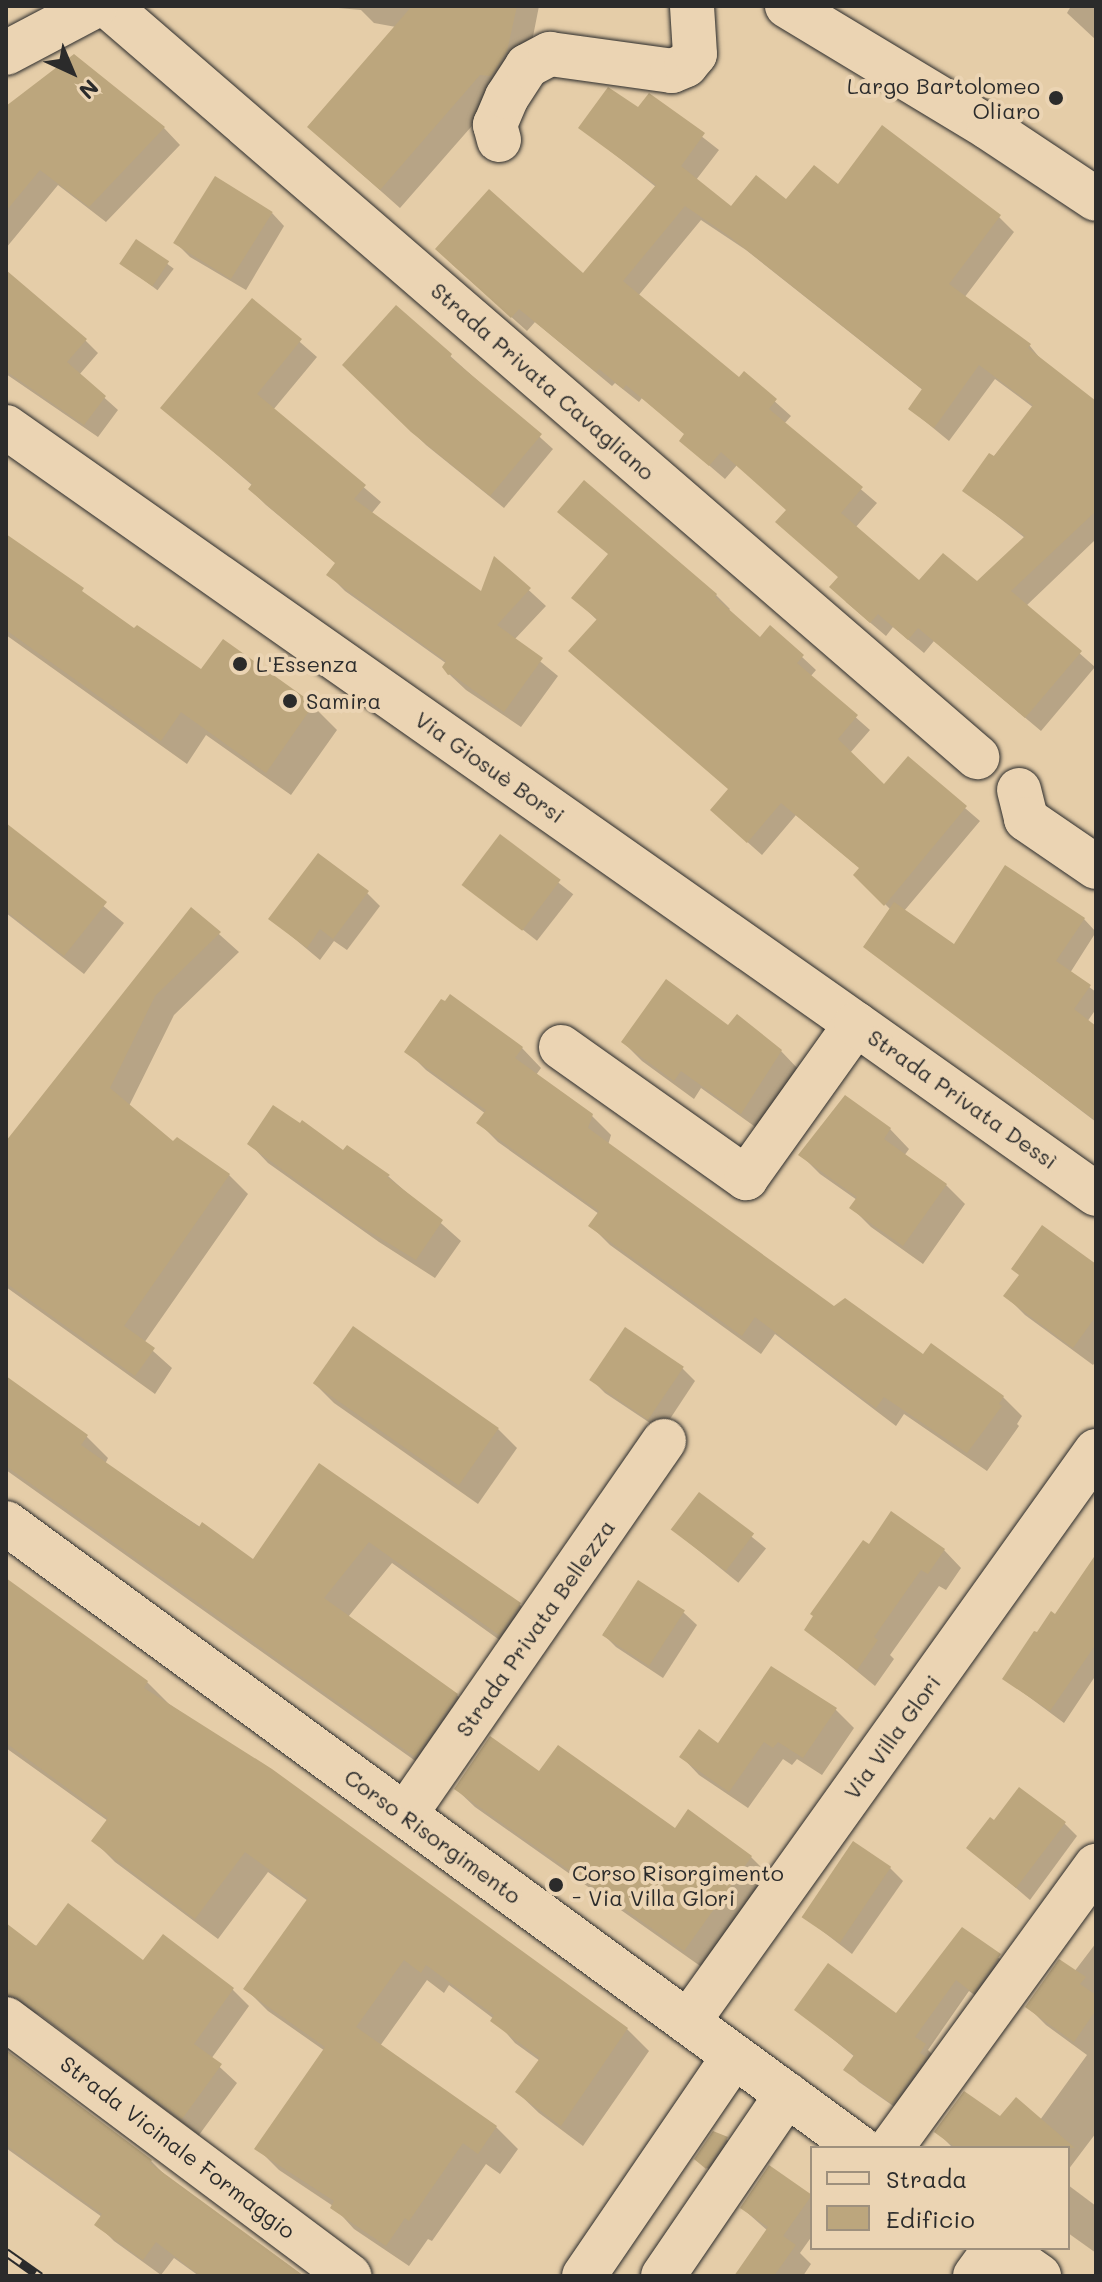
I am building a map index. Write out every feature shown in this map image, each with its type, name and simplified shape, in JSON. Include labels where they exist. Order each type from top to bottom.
[{"type":"street","points":[[6,53],[95,6]]},
{"type":"street","name":"Strada Privata Cavagliano","points":[[108,6],[977,757]]},
{"type":"street","points":[[499,140],[495,125],[507,97],[527,66],[550,54],[672,71],[686,65],[695,54],[692,6]]},
{"type":"street","points":[[787,6],[989,128],[1096,199]]},
{"type":"street","name":"Via Giosuè Borsi","points":[[6,427],[856,1024]]},
{"type":"street","points":[[1019,790],[1026,819],[1096,867]]},
{"type":"street","name":"Strada Privata Dessì","points":[[561,1047],[746,1178],[856,1024],[1096,1194]]},
{"type":"street","name":"Strada Privata Bellezza","points":[[405,1815],[664,1441]]},
{"type":"street","name":"Via Villa Glori","points":[[688,2022],[1096,1451]]},
{"type":"street","name":"Corso Risorgimento","points":[[6,1523],[857,2146]]},
{"type":"street","points":[[892,2146],[1096,1866]]},
{"type":"street","name":"Strada Vicinale Formaggio","points":[[6,2019],[349,2276]]},
{"type":"street","points":[[584,2276],[734,2056]]},
{"type":"street","points":[[663,2276],[787,2094]]},
{"type":"street","points":[[975,2276],[995,2250]]},
{"type":"street","points":[[1000,2250],[1039,2276]]},
{"type":"building","points":[[412,6],[517,6],[507,51],[491,76],[480,75],[380,190],[307,127]]},
{"type":"building","points":[[74,54],[165,127],[89,207],[40,170],[6,211],[6,106]]},
{"type":"building","points":[[608,87],[638,107],[649,93],[705,133],[681,166],[731,206],[756,175],[786,199],[814,165],[838,184],[882,125],[1001,215],[949,284],[1031,344],[1028,348],[1096,401],[1096,511],[1011,591],[1082,651],[1025,718],[918,628],[908,640],[878,614],[870,623],[829,587],[838,577],[775,522],[786,510],[721,452],[709,466],[679,441],[684,434],[626,385],[623,389],[599,369],[596,372],[519,309],[511,318],[435,249],[489,189],[583,273],[656,185],[578,128]],"holes":[[[685,206],[729,236],[922,389],[908,409],[934,428],[979,365],[1033,405],[994,456],[989,453],[962,491],[1025,536],[977,581],[943,553],[919,580],[841,513],[863,487],[769,409],[777,399],[744,371],[739,377],[623,281]]]},
{"type":"building","points":[[215,176],[273,212],[231,279],[173,243]]},
{"type":"building","points":[[136,239],[169,261],[152,286],[119,264]]},
{"type":"building","points":[[6,270],[87,339],[67,362],[106,396],[84,425],[6,371]]},
{"type":"building","points":[[252,298],[302,339],[257,394],[366,485],[354,499],[481,591],[494,556],[531,588],[497,625],[543,658],[504,712],[451,674],[448,675],[442,667],[446,661],[326,575],[335,563],[248,489],[252,484],[160,408]]},
{"type":"building","points":[[396,305],[452,354],[450,357],[542,434],[490,496],[411,432],[342,365]]},
{"type":"building","points":[[584,480],[717,594],[715,597],[760,637],[770,625],[804,655],[797,663],[858,715],[838,739],[884,784],[908,756],[967,806],[884,906],[853,875],[859,868],[781,803],[747,843],[710,810],[728,789],[568,651],[597,619],[571,598],[608,554],[557,512]]},
{"type":"building","points":[[6,534],[84,588],[82,591],[134,628],[137,625],[201,669],[223,639],[314,704],[266,773],[181,712],[161,741],[6,630]]},
{"type":"building","points":[[6,823],[107,902],[64,956],[6,911]]},
{"type":"building","points":[[500,834],[561,880],[522,931],[461,885]]},
{"type":"building","points":[[318,853],[369,891],[333,939],[320,929],[307,948],[268,919]]},
{"type":"building","points":[[1005,865],[1085,918],[1056,961],[1091,985],[1074,1009],[1096,1026],[1096,1121],[863,947],[894,902],[954,944]]},
{"type":"building","points":[[191,907],[221,932],[155,996],[110,1088],[173,1141],[177,1137],[230,1174],[124,1326],[155,1348],[135,1376],[6,1283],[6,1141]]},
{"type":"building","points":[[666,979],[728,1025],[737,1014],[782,1050],[741,1114],[681,1071],[674,1081],[621,1042]]},
{"type":"building","points":[[450,994],[523,1047],[515,1058],[593,1114],[588,1128],[834,1306],[845,1298],[923,1354],[931,1343],[1004,1396],[999,1404],[1002,1406],[967,1453],[884,1397],[876,1408],[755,1317],[742,1336],[588,1226],[599,1211],[476,1123],[486,1110],[404,1052],[441,999],[445,1001]]},
{"type":"building","points":[[845,1095],[891,1128],[884,1139],[947,1184],[903,1246],[849,1208],[857,1197],[798,1155]]},
{"type":"building","points":[[273,1105],[300,1123],[302,1120],[343,1150],[347,1145],[390,1175],[387,1177],[443,1220],[416,1260],[357,1224],[247,1144]]},
{"type":"building","points":[[1042,1225],[1096,1264],[1096,1316],[1073,1348],[1003,1296],[1019,1275],[1011,1269]]},
{"type":"building","points":[[353,1326],[499,1428],[459,1485],[313,1383]]},
{"type":"building","points":[[625,1327],[684,1367],[648,1420],[589,1380]]},
{"type":"building","points":[[6,1376],[88,1435],[81,1445],[199,1527],[202,1522],[253,1559],[319,1463],[521,1603],[499,1635],[369,1542],[324,1598],[458,1694],[415,1757],[6,1466]]},
{"type":"building","points":[[699,1492],[754,1534],[726,1571],[671,1530]]},
{"type":"building","points":[[891,1511],[945,1549],[928,1574],[921,1570],[874,1637],[878,1640],[857,1670],[804,1630],[813,1616],[810,1614],[863,1540],[869,1544]]},
{"type":"building","points":[[1096,1554],[1096,1644],[1050,1711],[1002,1679],[1034,1631],[1037,1632],[1051,1611],[1055,1614]]},
{"type":"building","points":[[6,1578],[148,1681],[144,1688],[272,1769],[628,2028],[561,2126],[515,2092],[540,2058],[490,2021],[494,2015],[426,1965],[421,1973],[404,1960],[356,2027],[497,2126],[478,2154],[463,2143],[409,2221],[405,2218],[386,2246],[330,2208],[334,2201],[254,2149],[325,2047],[243,1989],[308,1898],[245,1852],[195,1919],[91,1841],[108,1818],[6,1743]]},
{"type":"building","points":[[638,1580],[685,1610],[649,1666],[602,1635]]},
{"type":"building","points":[[771,1666],[837,1708],[803,1758],[778,1742],[773,1748],[764,1742],[729,1792],[679,1757],[699,1729],[718,1743]]},
{"type":"building","points":[[490,1736],[539,1771],[558,1745],[675,1828],[688,1809],[752,1856],[684,1951],[454,1789]]},
{"type":"building","points":[[1019,1787],[1066,1822],[1016,1888],[966,1848],[990,1817],[994,1820]]},
{"type":"building","points":[[853,1841],[891,1867],[840,1943],[802,1917]]},
{"type":"building","points":[[68,1903],[143,1960],[163,1934],[234,1988],[194,2044],[222,2064],[182,2119],[21,1999],[6,1994],[6,1923],[36,1946]]},
{"type":"building","points":[[962,1927],[1001,1954],[973,1993],[956,1980],[915,2037],[926,2044],[920,2053],[926,2057],[892,2104],[843,2070],[854,2055],[794,2010],[828,1963],[896,2013]]},
{"type":"building","points":[[1059,1959],[1086,1977],[1080,1984],[1096,1995],[1096,2010],[1074,2042],[1025,2007]]},
{"type":"building","points":[[6,2050],[152,2160],[150,2163],[304,2276],[200,2276],[156,2242],[143,2260],[94,2225],[102,2214],[6,2145]]},
{"type":"building","points":[[964,2091],[1000,2116],[1016,2097],[1075,2148],[953,2146],[934,2132]]},
{"type":"building","points":[[713,2131],[728,2137],[706,2169],[694,2159]]},
{"type":"building","points":[[769,2165],[810,2194],[783,2236],[796,2245],[774,2276],[734,2276],[768,2227],[740,2208]]},
{"type":"railway","points":[[6,2252],[40,2276]]},
{"type":"place","name":"Largo Bartolomeo Oliaro","points":[[1056,98]]},
{"type":"place","name":"L'Essenza","points":[[240,664]]},
{"type":"place","name":"Samira","points":[[290,701]]},
{"type":"place","name":"Corso Risorgimento - Via Villa Glori","points":[[556,1885]]}]
